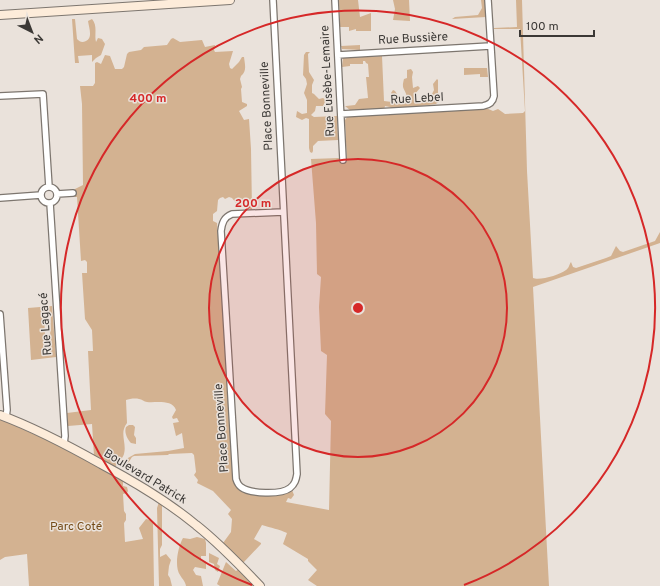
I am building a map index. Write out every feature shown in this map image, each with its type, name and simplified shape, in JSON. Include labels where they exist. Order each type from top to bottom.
[{"type":"street","points":[[0,15],[108,4],[230,0]]},
{"type":"street","name":"Place Bonneville","points":[[273,0],[297,474],[294,483],[287,490],[270,492],[253,491],[239,485],[236,479],[221,231],[223,221],[227,216],[232,214],[283,212]]},
{"type":"street","name":"Rue Eusèbe-Lemaire","points":[[335,0],[343,160]]},
{"type":"street","points":[[488,0],[490,46]]},
{"type":"street","name":"Rue Bussière","points":[[338,55],[490,46]]},
{"type":"street","name":"Rue Lebel","points":[[341,114],[489,105],[493,101],[494,96],[490,46]]},
{"type":"street","points":[[0,96],[43,94],[49,187]]},
{"type":"street","points":[[49,187],[55,189],[57,194],[54,201],[50,203],[43,200],[41,195],[43,190],[49,187]]},
{"type":"street","points":[[57,194],[73,193]]},
{"type":"street","points":[[0,198],[41,195]]},
{"type":"street","name":"Rue Lagacé","points":[[50,203],[65,436],[64,444]]},
{"type":"street","points":[[0,314],[7,410],[3,416]]},
{"type":"street","name":"Boulevard Patrick","points":[[3,416],[64,444],[137,484],[173,507],[212,538],[260,586]]},
{"type":"green space","points":[[339,0],[358,0],[360,17],[371,13],[371,31],[356,31],[356,29],[349,31],[349,27],[340,27]]},
{"type":"green space","points":[[393,0],[409,0],[410,21],[393,20],[395,9]]},
{"type":"green space","points":[[481,0],[485,0],[486,17],[452,19],[455,17],[478,15],[482,8]]},
{"type":"green space","points":[[516,0],[522,0],[527,171],[533,278],[544,278],[559,274],[567,269],[571,262],[573,267],[576,268],[606,258],[611,256],[616,246],[623,252],[655,241],[660,232],[660,243],[533,287],[549,586],[317,586],[308,580],[317,570],[308,561],[308,559],[283,544],[287,533],[262,525],[254,539],[261,544],[243,563],[223,543],[231,532],[232,519],[228,514],[231,510],[213,491],[197,483],[198,480],[194,475],[196,472],[194,455],[192,453],[134,456],[125,468],[123,467],[128,458],[135,454],[184,448],[182,433],[176,436],[173,423],[179,422],[177,418],[173,419],[172,417],[176,410],[171,404],[163,402],[146,402],[140,399],[126,400],[127,423],[123,434],[125,450],[115,467],[94,456],[92,424],[68,426],[67,413],[91,410],[88,351],[93,351],[92,330],[85,319],[82,273],[87,273],[87,262],[85,260],[81,261],[77,197],[75,197],[75,189],[83,185],[82,104],[80,86],[93,86],[95,83],[95,63],[97,62],[101,64],[105,55],[110,56],[115,69],[122,69],[129,52],[141,50],[144,47],[167,45],[173,38],[180,42],[202,40],[205,47],[215,45],[215,52],[233,51],[229,64],[230,68],[232,69],[242,57],[244,57],[245,70],[240,79],[242,87],[242,102],[247,104],[247,106],[239,111],[244,120],[249,119],[252,210],[236,203],[232,198],[229,197],[225,199],[223,197],[218,200],[217,211],[213,214],[213,221],[217,223],[233,479],[238,489],[247,492],[280,495],[292,490],[294,495],[291,499],[288,498],[286,502],[329,510],[331,421],[325,414],[327,355],[321,351],[319,307],[321,277],[317,274],[316,223],[311,159],[339,158],[341,163],[347,162],[345,120],[348,116],[486,108],[493,111],[498,109],[505,114],[523,113],[525,111],[520,29],[494,29],[517,27]]},
{"type":"green space","points":[[72,19],[75,19],[77,39],[79,41],[85,42],[88,40],[90,32],[88,21],[92,19],[95,25],[96,42],[98,38],[102,39],[105,44],[101,55],[92,62],[92,55],[78,56],[79,63],[75,63]]},
{"type":"green space","points":[[360,45],[360,50],[342,49],[341,46]]},
{"type":"green space","points":[[306,52],[310,52],[308,54],[309,72],[314,80],[312,85],[312,93],[319,99],[323,98],[326,100],[323,106],[316,106],[315,111],[311,115],[314,117],[337,116],[338,140],[318,141],[313,146],[312,153],[310,152],[309,148],[309,119],[306,118],[302,120],[296,117],[297,111],[302,114],[307,113],[307,100],[304,93],[307,84],[303,75],[304,55]]},
{"type":"green space","points":[[382,56],[384,101],[392,102],[393,99],[391,93],[393,90],[397,94],[395,100],[405,100],[407,97],[403,83],[404,79],[407,78],[407,70],[411,69],[413,72],[413,88],[418,86],[420,88],[414,95],[414,101],[420,101],[432,94],[434,90],[433,84],[437,79],[438,102],[436,104],[416,108],[392,109],[385,106],[384,110],[351,111],[345,106],[355,105],[359,99],[368,98],[366,77],[369,77],[368,64],[363,61],[363,64],[350,64],[350,66],[342,67],[343,58]]},
{"type":"green space","points":[[464,68],[487,68],[488,77],[480,77],[480,74],[464,75]]},
{"type":"green space","points":[[52,306],[56,357],[31,360],[28,308]],"holes":[[[51,314],[50,338],[47,340],[45,335],[44,315]]]},
{"type":"green space","name":"Parc Coté","points":[[0,419],[49,441],[123,480],[123,486],[127,487],[128,491],[127,493],[123,494],[124,511],[126,514],[126,520],[124,523],[125,542],[143,539],[139,528],[146,519],[153,523],[154,586],[29,586],[27,554],[5,557],[0,560]]},
{"type":"green space","points":[[129,425],[133,425],[135,427],[134,435],[136,438],[136,444],[131,443],[126,435],[125,429]]},
{"type":"green space","points":[[159,502],[162,504],[162,545],[160,549],[160,557],[166,554],[171,560],[168,575],[172,586],[159,586],[157,508]]},
{"type":"green space","points":[[197,537],[205,539],[206,543],[206,556],[201,556],[201,561],[206,562],[206,569],[195,567],[193,570],[196,575],[201,576],[203,586],[186,586],[177,567],[178,551],[183,538],[190,539]]},
{"type":"green space","points":[[209,553],[219,558],[217,564],[220,566],[218,572],[215,570],[214,564],[209,562]]},
{"type":"green space","points":[[226,562],[236,571],[239,569],[255,586],[220,586],[217,584]]}]
